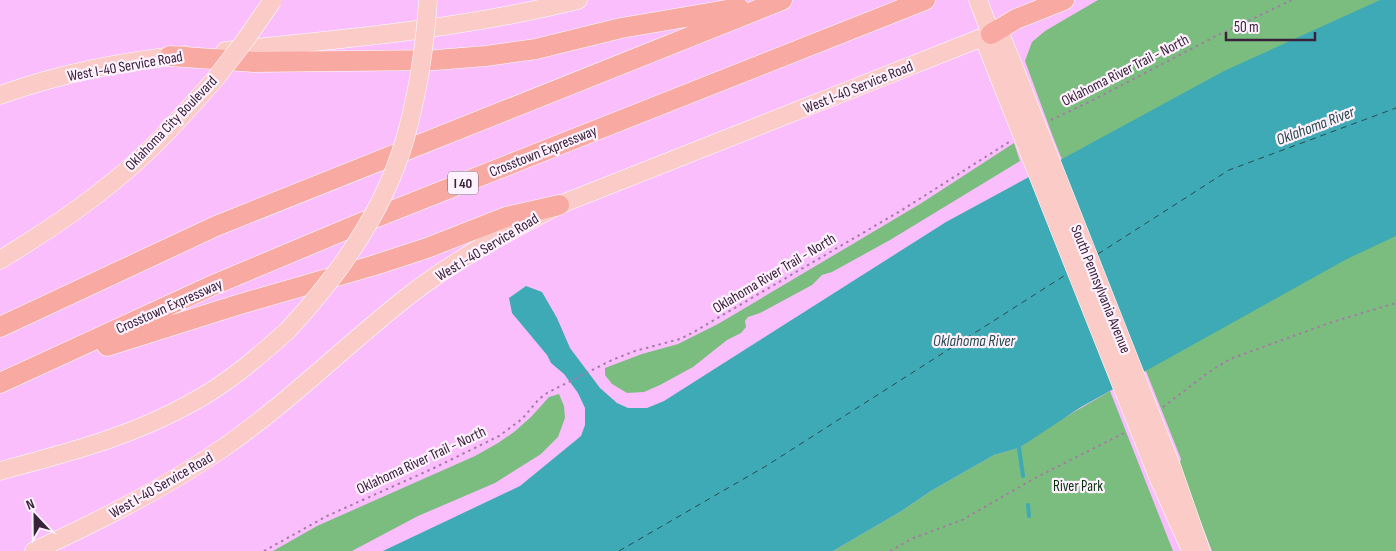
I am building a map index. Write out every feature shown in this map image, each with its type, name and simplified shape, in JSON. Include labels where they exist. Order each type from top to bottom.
[{"type":"highway","points":[[170,56],[264,62],[436,60],[486,56],[536,48],[621,28],[781,0]]},
{"type":"highway","points":[[0,327],[216,226],[781,0]]},
{"type":"highway","name":"Crosstown Expressway","points":[[0,384],[26,370],[211,286],[354,226],[925,0]]},
{"type":"highway","points":[[991,34],[1016,19],[1064,0]]},
{"type":"highway","points":[[26,370],[237,305],[376,265],[506,217],[559,205]]},
{"type":"main road","name":"Oklahoma City Boulevard","points":[[0,260],[50,229],[105,189],[164,135],[216,78],[273,0]]},
{"type":"main road","points":[[0,471],[92,446],[164,418],[223,383],[288,330],[327,286],[358,242],[396,165],[414,104],[424,48],[428,0]]},
{"type":"main road","name":"West I-40 Service Road","points":[[0,95],[44,81],[107,66],[170,56],[440,28],[547,8],[578,0]]},
{"type":"main road","name":"South Pennsylvania Avenue","points":[[979,2],[991,34],[1002,38],[1005,68],[1165,472],[1192,551]]},
{"type":"main road","name":"West I-40 Service Road","points":[[34,551],[106,517],[181,476],[265,417],[408,296],[513,228],[559,205],[991,34]]},
{"type":"main road","name":"South Pennsylvania Avenue","points":[[1165,472],[1201,551]]},
{"type":"path","name":"Oklahoma River Trail - North","points":[[1047,122],[1216,36],[1292,0]]},
{"type":"path","name":"Oklahoma River Trail - North","points":[[264,551],[328,516],[499,436],[522,419],[539,398],[551,391],[606,363],[635,351],[680,339],[720,318],[902,210],[1010,141]]},
{"type":"green space","points":[[1098,0],[1396,0],[1396,551],[1212,551],[1179,466],[1181,459],[1053,137],[1025,61],[1032,42],[1045,31]]},
{"type":"green space","points":[[1014,143],[1020,161],[890,240],[832,272],[822,275],[812,285],[760,313],[748,317],[745,321],[746,327],[741,333],[727,340],[693,367],[644,392],[627,393],[612,384],[605,375],[605,368],[642,354],[678,344],[718,324],[920,204]]},
{"type":"green space","name":"River Park","points":[[1110,391],[1173,551],[833,551],[994,455],[1019,448],[1052,425]]},
{"type":"green space","points":[[559,394],[564,406],[565,418],[558,437],[541,454],[495,483],[418,516],[352,551],[273,551],[317,526],[475,456],[514,432],[549,397]]},
{"type":"water","name":"Oklahoma River","points":[[1380,0],[1396,0],[1396,236],[1347,259],[1081,407],[1019,448],[994,455],[833,551],[383,551],[520,486],[581,436],[585,425],[585,408],[578,393],[564,374],[551,363],[547,355],[512,313],[509,298],[526,286],[542,292],[557,318],[570,348],[600,388],[617,403],[628,408],[647,408],[664,401],[946,222],[1224,71]]},
{"type":"waterway","points":[[1019,448],[1023,476]]},
{"type":"waterway","points":[[1028,505],[1029,516]]},
{"type":"ferry route","points":[[1098,254],[1229,170],[1396,108]]},
{"type":"ferry route","points":[[619,551],[766,466],[1067,274]]}]
